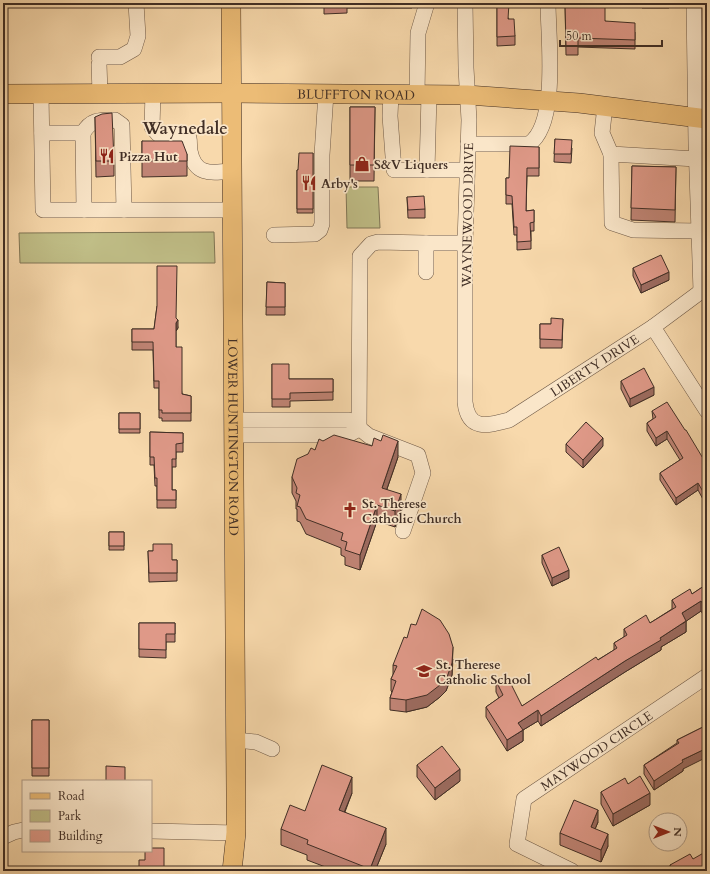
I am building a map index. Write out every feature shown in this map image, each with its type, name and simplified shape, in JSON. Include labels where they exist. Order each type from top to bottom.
[{"type":"main road","name":"LOWER HUNTINGTON ROAD","points":[[231,3],[236,740],[236,833],[232,871]]},
{"type":"main road","name":"BLUFFTON ROAD","points":[[3,94],[326,93],[467,95],[605,106],[701,118]]},
{"type":"street","points":[[100,93],[99,60],[120,57],[134,49],[138,36],[136,3]]},
{"type":"street","name":"WAYNEWOOD DRIVE","points":[[466,3],[468,144],[465,244],[465,402],[466,411],[470,419],[475,424]]},
{"type":"street","points":[[468,144],[529,144],[536,139],[550,101],[548,3]]},
{"type":"street","points":[[694,3],[701,118],[696,160],[703,210],[699,230],[704,289]]},
{"type":"street","points":[[424,7],[418,33],[427,170]]},
{"type":"street","points":[[153,93],[152,126],[158,134],[186,135],[189,138],[190,151],[198,168],[202,171],[232,171]]},
{"type":"street","points":[[274,235],[315,234],[320,230],[324,212],[322,154],[324,145],[326,93]]},
{"type":"street","points":[[41,94],[43,210],[232,210]]},
{"type":"street","points":[[391,94],[390,116],[394,170],[467,170]]},
{"type":"street","points":[[605,106],[602,133],[611,154],[612,223],[633,230],[699,230]]},
{"type":"street","points":[[84,210],[83,133],[92,122],[96,120],[115,120],[122,125],[124,210]]},
{"type":"street","points":[[42,133],[83,133]]},
{"type":"street","points":[[611,154],[696,160]]},
{"type":"street","points":[[359,429],[360,256],[370,244],[378,242],[465,244]]},
{"type":"street","points":[[426,243],[426,272]]},
{"type":"street","name":"LIBERTY DRIVE","points":[[475,424],[495,424],[509,420],[653,327],[704,289]]},
{"type":"street","points":[[653,327],[707,411]]},
{"type":"street","points":[[235,428],[348,435],[359,429]]},
{"type":"street","points":[[359,429],[369,436],[418,455],[423,473],[403,531]]},
{"type":"street","name":"MAYWOOD CIRCLE","points":[[572,871],[517,844],[524,799],[707,676]]},
{"type":"street","points":[[236,740],[256,742],[272,748]]},
{"type":"street","points":[[3,837],[22,830]]},
{"type":"street","points":[[152,831],[236,833]]},
{"type":"green space","points":[[346,187],[378,187],[380,228],[347,228]]},
{"type":"green space","points":[[214,232],[215,263],[20,263],[19,233]]},
{"type":"building","points":[[497,3],[509,3],[508,19],[514,19],[515,36],[497,37]]},
{"type":"building","points":[[565,3],[605,3],[605,21],[635,23],[635,40],[578,38],[578,46],[566,46]]},
{"type":"building","name":"S&V Liquers","points":[[350,107],[375,107],[374,165],[350,165]]},
{"type":"building","points":[[112,113],[114,161],[96,161],[95,117],[102,114]]},
{"type":"building","points":[[555,139],[572,140],[571,154],[554,154]]},
{"type":"building","points":[[142,141],[182,141],[187,154],[187,161],[142,161]]},
{"type":"building","points":[[510,146],[539,147],[539,168],[527,168],[526,211],[534,210],[534,222],[530,223],[531,241],[517,242],[517,227],[514,227],[512,196],[506,195],[506,178],[509,178]]},
{"type":"building","name":"Arby's","points":[[299,153],[313,153],[313,209],[297,209],[297,170]]},
{"type":"building","points":[[632,166],[676,167],[675,210],[631,208]]},
{"type":"building","points":[[424,196],[425,209],[408,210],[407,197]]},
{"type":"building","points":[[661,255],[669,272],[641,285],[633,268]]},
{"type":"building","points":[[157,266],[177,266],[176,318],[178,320],[176,323],[176,347],[182,347],[182,394],[191,396],[191,413],[162,413],[162,410],[159,410],[159,381],[154,381],[153,342],[132,342],[132,329],[154,329],[157,306]]},
{"type":"building","points":[[267,282],[285,283],[285,307],[266,307]]},
{"type":"building","points":[[551,318],[563,319],[562,340],[540,339],[540,324],[551,324]]},
{"type":"building","points":[[272,364],[289,364],[289,379],[333,379],[333,392],[290,393],[290,399],[272,399]]},
{"type":"building","points":[[644,368],[654,387],[630,399],[621,381]]},
{"type":"building","points":[[667,402],[707,465],[707,494],[705,495],[698,483],[676,498],[660,473],[683,458],[667,431],[656,438],[647,423],[656,417],[652,411]]},
{"type":"building","points":[[119,413],[140,413],[140,429],[119,429]]},
{"type":"building","points":[[586,422],[603,438],[583,460],[566,444]]},
{"type":"building","points":[[150,432],[183,433],[183,443],[176,444],[176,459],[172,459],[172,490],[176,490],[176,500],[157,500],[157,478],[155,478],[154,457],[150,457]]},
{"type":"building","name":"St. Therese Catholic Church","points":[[334,435],[372,446],[374,438],[381,441],[383,435],[398,441],[382,488],[401,494],[395,511],[377,505],[360,555],[345,550],[347,542],[341,540],[343,533],[306,519],[300,507],[297,506],[300,495],[296,493],[297,488],[292,477],[297,459],[308,454],[311,448],[315,450],[319,439],[323,441]]},
{"type":"building","points":[[109,532],[124,532],[124,546],[109,546]]},
{"type":"building","points":[[153,544],[172,544],[172,560],[177,560],[177,573],[149,573],[148,551],[153,551]]},
{"type":"building","points":[[559,547],[569,570],[552,578],[542,555]]},
{"type":"building","points":[[707,584],[707,606],[705,607],[701,601],[682,613],[686,621],[660,638],[661,640],[625,661],[541,716],[538,710],[518,723],[523,730],[507,740],[486,707],[503,695],[496,681],[507,676],[522,706],[596,657],[598,660],[617,648],[614,643],[627,635],[624,629],[646,615],[650,623],[676,607],[672,600],[690,589],[692,594]]},
{"type":"building","name":"St. Therese Catholic School","points":[[422,609],[440,620],[449,634],[453,647],[452,663],[446,680],[427,695],[406,700],[390,698],[396,681],[391,679],[397,666],[393,665],[404,637],[407,638],[411,624],[416,625]]},
{"type":"building","points":[[139,623],[175,623],[175,634],[166,634],[166,650],[139,649]]},
{"type":"building","points":[[32,720],[49,720],[49,768],[32,768]]},
{"type":"building","points":[[707,725],[707,748],[682,760],[683,762],[654,781],[644,765],[679,743],[677,740]]},
{"type":"building","points":[[442,746],[460,769],[435,788],[417,765]]},
{"type":"building","points":[[322,765],[352,777],[339,810],[386,828],[370,869],[307,844],[308,840],[281,829],[290,805],[305,811]]},
{"type":"building","points":[[106,766],[125,767],[125,780],[106,780]]},
{"type":"building","points":[[640,776],[650,793],[613,814],[601,792],[625,778],[628,784]]},
{"type":"building","points":[[574,800],[598,810],[591,827],[608,834],[601,850],[560,833]]},
{"type":"building","points":[[152,848],[164,848],[164,871],[139,871],[139,860],[145,860],[145,852],[152,852]]},
{"type":"building","points":[[707,851],[707,871],[674,871],[670,865],[690,854],[693,859]]},
{"type":"place","name":"Pizza Hut","points":[[107,156]]},
{"type":"place","name":"S&V Liquers","points":[[362,164]]},
{"type":"place","name":"Arby's","points":[[309,183]]},
{"type":"place","name":"St. Therese Catholic Church","points":[[350,510]]},
{"type":"place","name":"St. Therese Catholic School","points":[[424,671]]},
{"type":"district","name":"Waynedale","points":[[185,128]]}]
